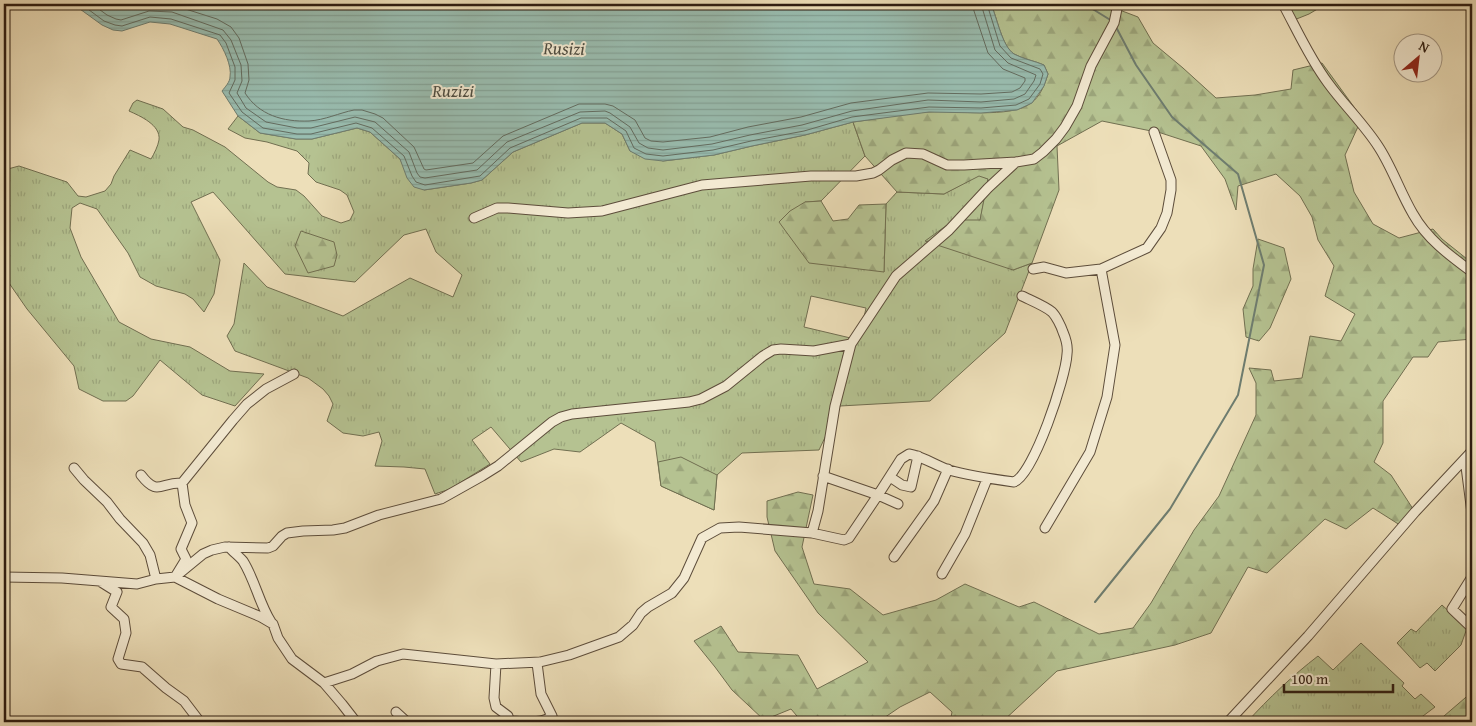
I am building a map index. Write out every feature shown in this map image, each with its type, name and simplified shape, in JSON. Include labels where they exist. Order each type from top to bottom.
[{"type":"street","points":[[474,218],[498,208],[568,213],[602,211],[702,185],[811,176],[856,176],[873,173],[906,153],[923,154],[947,165],[1016,162],[1034,159],[1050,146],[1065,127],[1077,106],[1091,66],[1114,23],[1118,4]]},
{"type":"street","points":[[1283,4],[1328,84],[1361,122],[1379,147],[1412,214],[1438,246],[1472,272]]},
{"type":"street","points":[[1033,269],[1044,267],[1066,273],[1101,269],[1147,248],[1161,228],[1167,213],[1171,190],[1171,180],[1154,132]]},
{"type":"street","points":[[812,533],[818,511],[835,406],[851,344],[896,276],[954,225],[988,188],[1016,162]]},
{"type":"street","points":[[1045,528],[1090,452],[1107,397],[1115,345],[1101,269]]},
{"type":"street","points":[[324,683],[352,674],[377,661],[403,654],[496,664],[537,663],[611,641],[625,633],[648,606],[666,598],[677,588],[684,578],[702,538],[720,528],[739,527],[812,533],[846,539],[851,535],[901,459],[909,454],[948,469],[987,479],[1018,481],[1041,441],[1051,418],[1068,352],[1063,330],[1053,312],[1022,296]]},
{"type":"street","points":[[175,578],[203,554],[212,550],[229,547],[268,548],[273,546],[287,533],[345,528],[379,515],[440,499],[498,466],[552,422],[561,417],[572,414],[690,402],[701,399],[726,386],[772,350],[781,348],[814,351],[851,344]]},
{"type":"street","points":[[175,578],[186,559],[181,549],[192,523],[182,484],[232,420],[247,404],[266,389],[294,374]]},
{"type":"street","points":[[1228,722],[1308,636],[1415,512],[1472,451]]},
{"type":"street","points":[[890,477],[902,485],[911,487],[918,456]]},
{"type":"street","points":[[1465,458],[1472,513]]},
{"type":"street","points":[[74,468],[143,543],[150,555],[156,579]]},
{"type":"street","points":[[894,557],[934,500],[948,469]]},
{"type":"street","points":[[141,475],[148,485],[156,488],[174,483],[182,484]]},
{"type":"street","points":[[823,476],[898,504]]},
{"type":"street","points":[[942,574],[965,534],[987,479]]},
{"type":"street","points":[[229,547],[242,561],[255,585],[263,610],[273,624],[278,638],[292,658],[324,683],[356,722]]},
{"type":"street","points":[[4,576],[137,584],[156,579],[175,578],[273,624]]},
{"type":"street","points":[[1472,578],[1452,609],[1472,628]]},
{"type":"street","points":[[101,581],[118,592],[111,607],[124,618],[126,633],[118,659],[121,664],[142,668],[184,701],[200,722]]},
{"type":"street","points":[[496,664],[494,689],[496,707],[508,716],[508,722],[541,721],[547,720],[552,716],[541,694],[537,663]]},
{"type":"street","points":[[396,712],[407,722]]},
{"type":"green space","points":[[991,4],[1093,4],[1117,9],[1138,17],[1153,43],[1216,98],[1255,95],[1291,89],[1293,70],[1322,63],[1362,118],[1345,155],[1354,192],[1373,224],[1399,238],[1433,229],[1442,239],[1472,263],[1472,339],[1438,342],[1428,357],[1413,357],[1383,401],[1383,443],[1374,462],[1391,475],[1415,512],[1403,527],[1373,508],[1346,529],[1325,519],[1267,573],[1248,567],[1211,633],[1175,645],[1057,671],[1002,722],[950,722],[952,712],[930,692],[900,707],[878,722],[827,722],[818,716],[802,722],[791,709],[764,720],[732,690],[694,641],[721,626],[738,652],[798,655],[817,689],[868,662],[818,613],[775,551],[767,517],[767,501],[798,492],[813,495],[802,547],[814,584],[850,589],[883,615],[936,600],[965,584],[1019,607],[1034,602],[1099,634],[1133,628],[1151,603],[1194,530],[1219,496],[1256,415],[1256,383],[1249,368],[1271,370],[1274,381],[1302,378],[1310,336],[1341,341],[1355,314],[1325,296],[1334,266],[1318,240],[1312,217],[1300,196],[1276,174],[1238,186],[1236,210],[1225,179],[1201,146],[1161,133],[1102,121],[1057,146],[1059,190],[1032,263],[1013,270],[925,241],[954,220],[980,220],[988,179],[979,176],[944,194],[897,192],[865,156],[853,122],[920,113],[1010,111],[1031,103],[1042,90],[1048,74],[1044,65],[1018,56],[1010,50],[1003,39]]},
{"type":"green space","points":[[1294,4],[1326,4],[1294,20],[1288,11]]},
{"type":"green space","points":[[137,100],[163,109],[183,127],[193,130],[225,147],[268,182],[277,187],[296,190],[322,216],[341,223],[350,220],[354,212],[347,195],[340,190],[316,182],[308,174],[309,163],[297,151],[245,138],[228,129],[238,116],[260,133],[296,139],[312,139],[357,128],[370,132],[400,159],[404,167],[424,190],[482,180],[513,152],[582,123],[605,123],[622,134],[630,151],[663,161],[714,155],[805,135],[853,122],[865,156],[821,201],[805,202],[884,272],[886,204],[897,192],[944,194],[979,175],[988,179],[980,221],[954,220],[1013,270],[1032,263],[1005,333],[930,401],[840,406],[819,450],[742,453],[717,475],[714,510],[661,486],[655,442],[621,423],[580,452],[554,449],[521,462],[491,427],[472,440],[490,464],[450,489],[435,494],[425,469],[375,466],[382,441],[379,432],[363,436],[343,433],[327,421],[333,404],[323,389],[308,378],[235,351],[227,336],[234,324],[244,263],[267,287],[343,316],[410,278],[453,297],[462,275],[436,252],[426,229],[404,235],[355,282],[285,274],[213,192],[191,202],[220,260],[214,294],[204,312],[193,299],[185,294],[156,286],[140,277],[128,253],[97,209],[80,203],[72,208],[70,228],[81,257],[119,322],[151,339],[190,347],[230,371],[264,374],[235,406],[202,395],[160,360],[133,396],[126,401],[103,401],[79,389],[74,366],[4,279],[4,170],[19,166],[67,182],[78,196],[86,197],[105,191],[130,150],[151,159],[158,145],[159,135],[157,130],[144,118],[129,111]],"holes":[[[811,296],[866,308],[859,340],[804,327]]]},
{"type":"green space","points":[[821,201],[833,221],[848,219],[859,205],[886,204],[884,272],[809,263],[779,222],[790,211],[805,202]]},
{"type":"green space","points":[[301,231],[334,242],[337,255],[334,266],[308,273],[295,246]]},
{"type":"green space","points":[[1258,239],[1284,248],[1291,279],[1270,328],[1259,341],[1246,337],[1243,309],[1253,286],[1253,269]]},
{"type":"green space","points":[[681,457],[717,475],[714,510],[661,486],[658,462]]},
{"type":"green space","points":[[1442,605],[1467,628],[1461,645],[1435,671],[1427,663],[1420,668],[1397,643],[1411,629],[1416,632]]},
{"type":"green space","points":[[1361,643],[1404,683],[1402,686],[1415,699],[1421,694],[1435,707],[1415,722],[1247,722],[1299,671],[1318,656],[1333,670]]},
{"type":"green space","points":[[1472,692],[1472,722],[1437,722]]},
{"type":"water","name":"Ruzizi","points":[[73,4],[991,4],[1003,38],[1010,50],[1018,56],[1044,65],[1048,74],[1044,86],[1032,103],[1017,110],[981,113],[929,112],[853,122],[805,135],[714,155],[663,161],[645,159],[630,151],[622,134],[605,123],[582,123],[513,152],[482,180],[424,190],[414,187],[407,178],[400,159],[370,132],[357,128],[312,139],[296,139],[260,133],[238,116],[222,91],[229,81],[230,68],[217,39],[170,24],[150,22],[122,31],[113,30],[102,25]]},
{"type":"waterway","points":[[1051,4],[1091,8],[1112,21]]},
{"type":"waterway","points":[[1095,602],[1170,509],[1238,395],[1264,265],[1238,174],[1172,117],[1136,65],[1116,27]]},
{"type":"water label","name":"Rusizi","points":[[564,48]]}]
